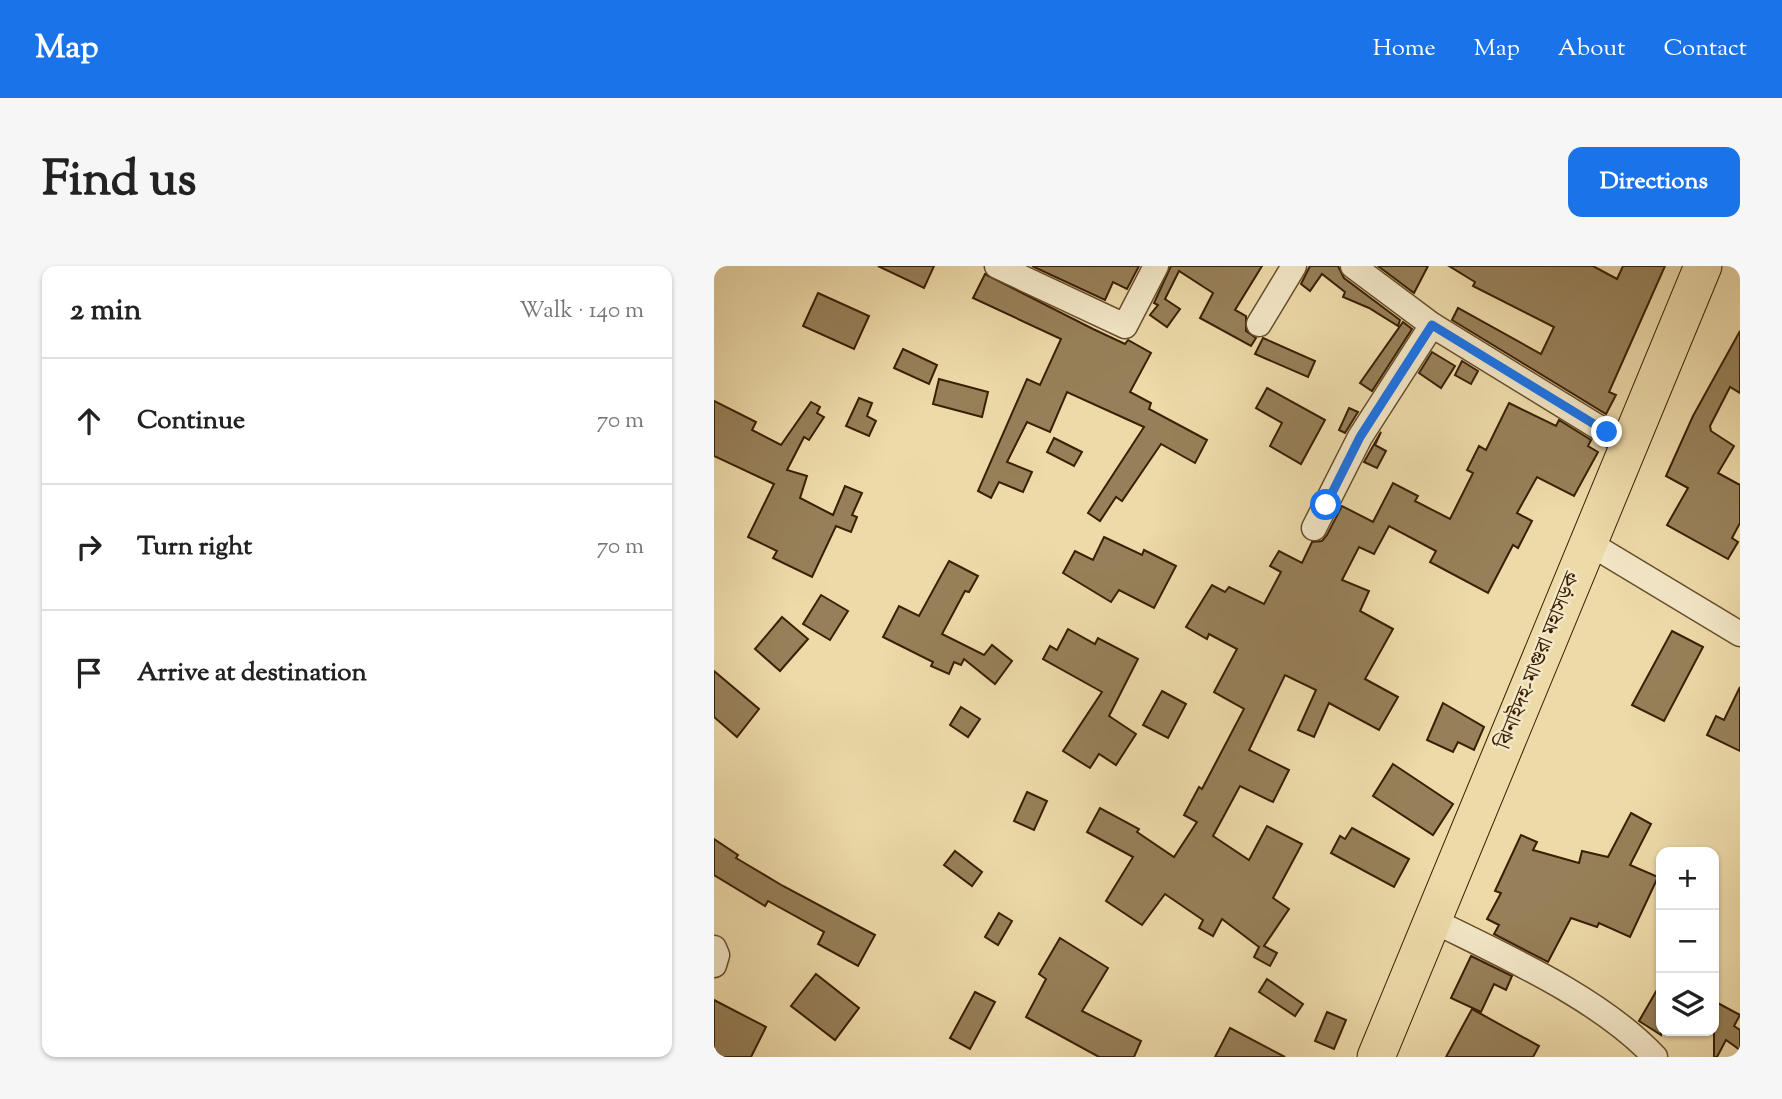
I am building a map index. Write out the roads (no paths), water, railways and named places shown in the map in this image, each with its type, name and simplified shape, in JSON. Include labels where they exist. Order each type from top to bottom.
[{"type":"highway","name":"ঝিনাইদহ-মাগুরা মহাসড়ক","points":[[1376,1057],[1703,266]]},
{"type":"street","points":[[997,266],[1125,326],[1156,266]]},
{"type":"street","points":[[1259,324],[1294,266]]},
{"type":"street","points":[[1353,266],[1432,325],[1629,446]]},
{"type":"street","points":[[1314,528],[1360,437],[1432,325]]},
{"type":"street","points":[[1588,543],[1740,634]]},
{"type":"street","points":[[1432,920],[1551,980],[1641,1042],[1655,1057]]},
{"type":"street","points":[[714,948],[717,955],[714,965]]}]
